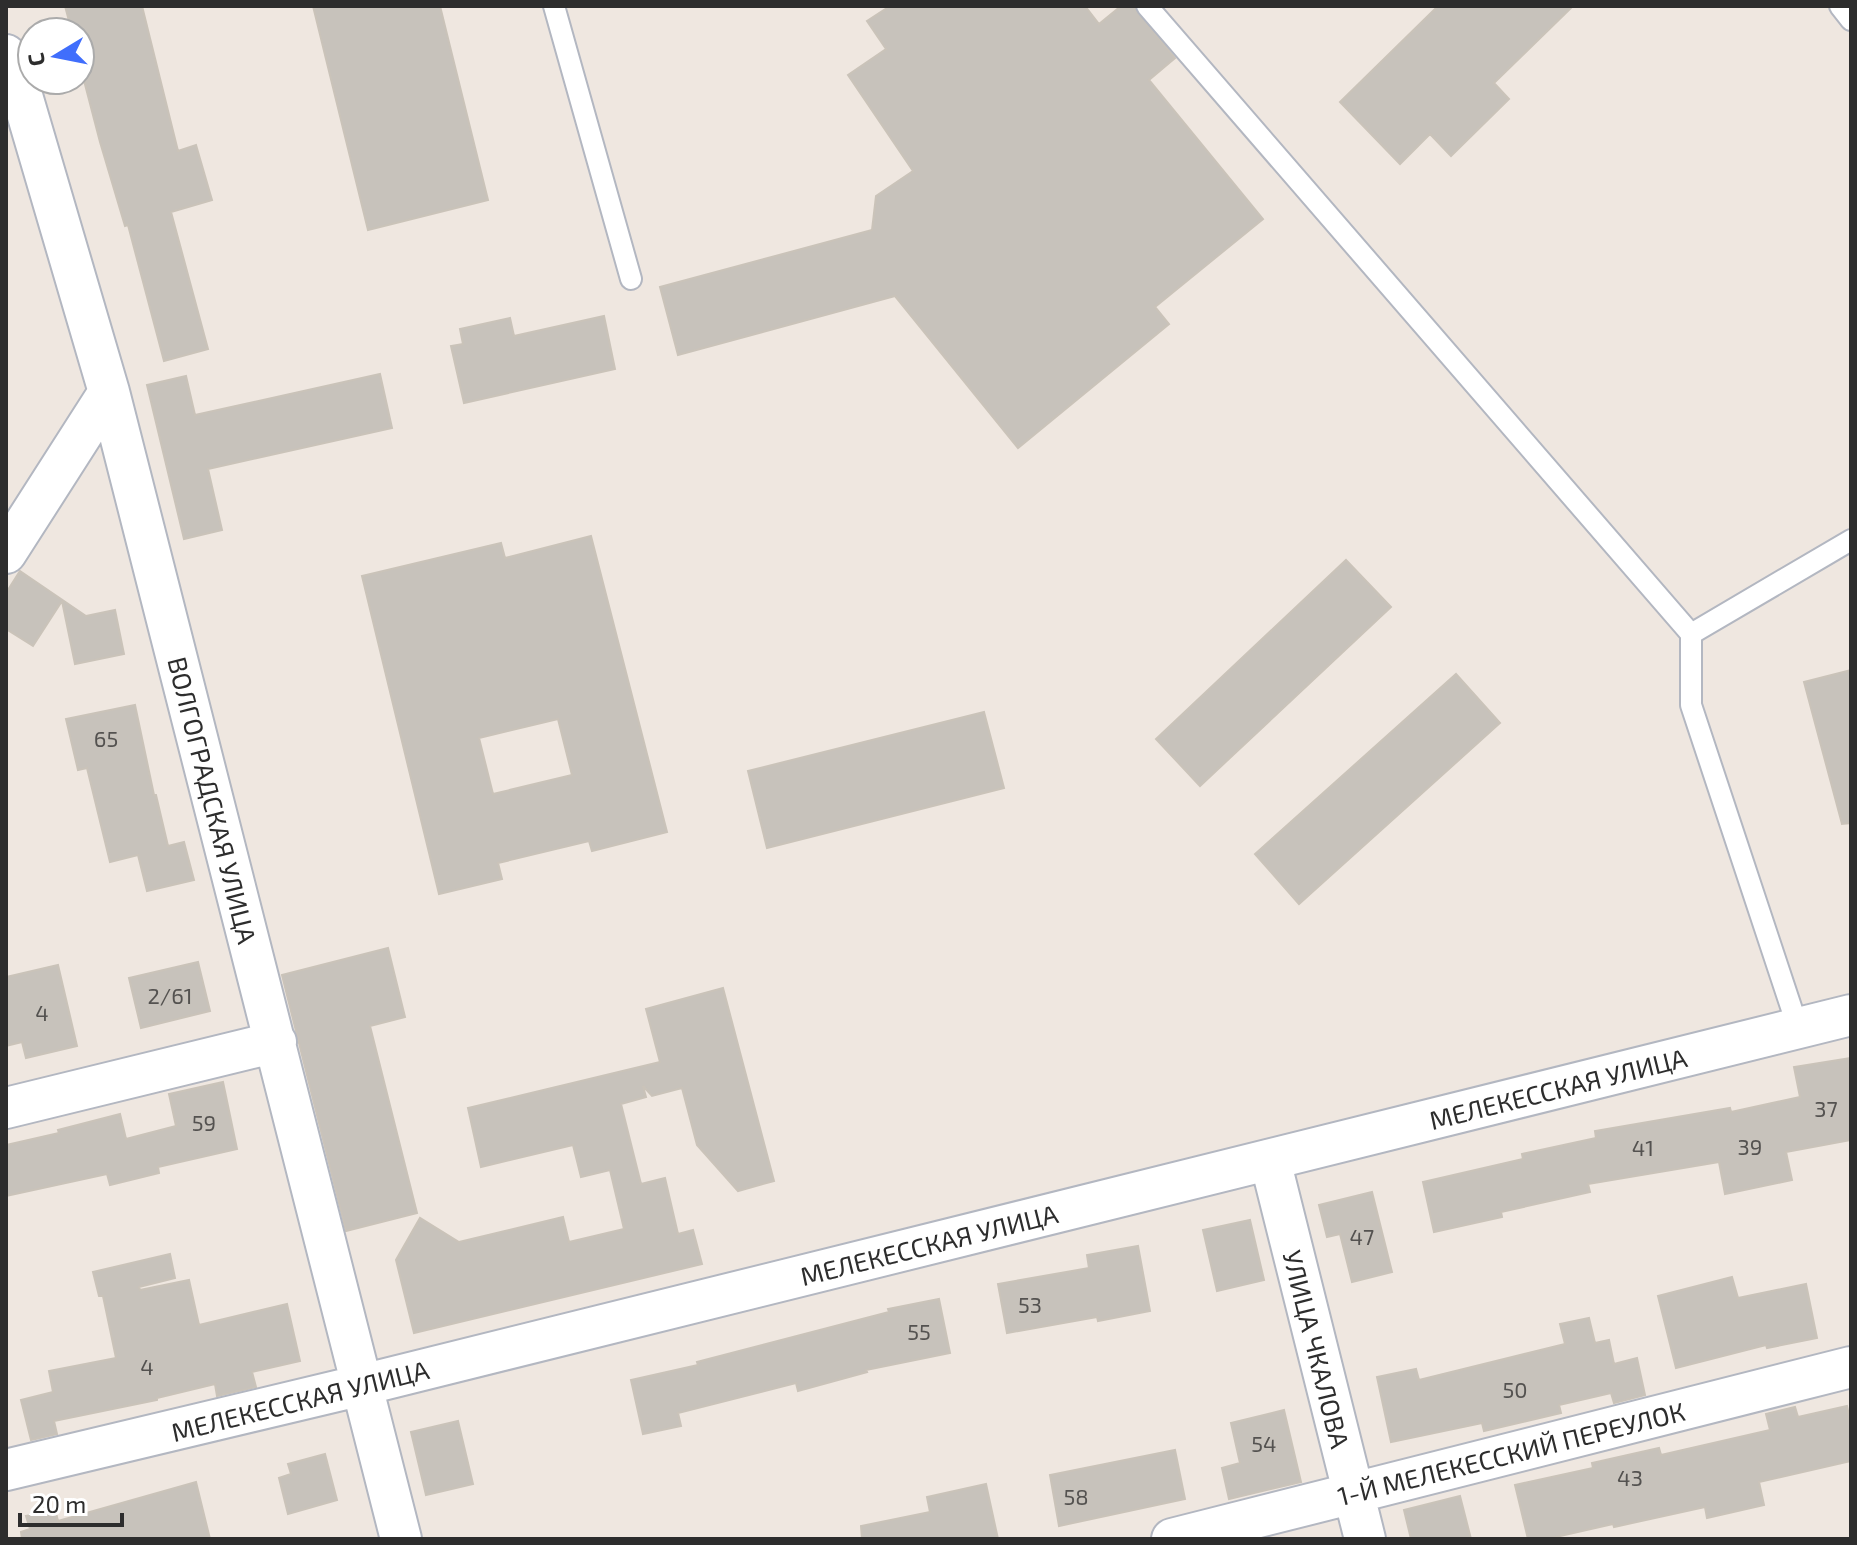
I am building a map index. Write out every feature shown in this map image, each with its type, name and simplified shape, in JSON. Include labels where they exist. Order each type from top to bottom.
[{"type":"street","name":"ВОЛГОГРАДСКАЯ УЛИЦА","points":[[10,60],[109,392],[401,1539]]},
{"type":"street","points":[[6,553],[109,392]]},
{"type":"street","name":"МЕЛЕКЕССКАЯ УЛИЦА","points":[[6,1470],[362,1385],[1851,1015]]},
{"type":"street","points":[[6,1108],[276,1042]]},
{"type":"street","name":"УЛИЦА ЧКАЛОВА","points":[[1270,1160],[1365,1539]]},
{"type":"street","name":"1-Й МЕЛЕКЕССКИЙ ПЕРЕУЛОК","points":[[1172,1539],[1851,1367]]},
{"type":"lane","points":[[554,6],[631,279]]},
{"type":"lane","points":[[1147,6],[1691,634],[1691,705],[1798,1028]]},
{"type":"lane","points":[[1840,6],[1851,20]]},
{"type":"lane","points":[[1691,634],[1851,540]]},
{"type":"building","points":[[65,6],[142,6],[178,151],[196,145],[212,200],[171,212],[208,349],[164,361],[128,225],[125,226],[88,96],[96,96],[96,16],[68,16]]},
{"type":"building","points":[[313,6],[440,6],[488,200],[368,230]]},
{"type":"building","points":[[890,6],[1085,6],[1099,24],[1121,6],[1133,6],[1175,58],[1149,80],[1263,219],[1155,307],[1169,324],[1018,448],[895,296],[678,355],[660,287],[872,230],[876,196],[913,171],[848,75],[886,49],[867,21]]},
{"type":"building","points":[[1438,6],[1573,6],[1494,83],[1509,99],[1451,156],[1430,134],[1400,164],[1340,102]]},
{"type":"building","points":[[604,316],[615,369],[464,403],[451,346],[463,344],[460,329],[510,318],[514,336]]},
{"type":"building","points":[[380,374],[392,428],[208,469],[222,530],[184,539],[147,385],[186,376],[195,415]]},
{"type":"building","points":[[591,536],[667,832],[592,851],[589,841],[498,863],[502,879],[439,894],[362,576],[501,543],[505,558]],"holes":[[[558,719],[572,775],[493,794],[479,738]]]},
{"type":"building","points":[[1346,560],[1391,607],[1200,786],[1156,739]]},
{"type":"building","points":[[20,571],[86,616],[115,610],[124,654],[75,664],[62,601],[33,646],[6,629],[6,593]]},
{"type":"building","points":[[1851,670],[1851,823],[1842,824],[1804,682]]},
{"type":"building","points":[[1456,674],[1500,723],[1299,904],[1255,854]]},
{"type":"building","points":[[135,705],[168,846],[184,842],[194,880],[147,891],[138,855],[110,862],[87,768],[78,770],[66,719]]},
{"type":"building","points":[[984,712],[1004,788],[767,848],[748,771]]},
{"type":"building","points":[[388,948],[405,1017],[370,1026],[417,1213],[346,1231],[282,975]]},
{"type":"building","points":[[198,962],[210,1011],[141,1028],[129,978]]},
{"type":"building","points":[[58,965],[77,1046],[26,1058],[22,1042],[6,1046],[6,977]]},
{"type":"building","points":[[723,988],[774,1181],[738,1191],[697,1145],[682,1088],[652,1096],[643,1086],[646,1097],[621,1104],[641,1184],[665,1178],[678,1234],[693,1230],[702,1264],[414,1333],[396,1260],[420,1218],[459,1242],[563,1217],[569,1242],[624,1229],[610,1170],[581,1177],[573,1145],[481,1167],[468,1108],[660,1062],[646,1009]]},
{"type":"building","points":[[1851,1058],[1851,1140],[1786,1152],[1792,1180],[1725,1194],[1719,1162],[1588,1184],[1590,1192],[1501,1212],[1502,1217],[1434,1232],[1423,1182],[1523,1159],[1522,1154],[1596,1138],[1595,1131],[1730,1108],[1731,1112],[1800,1097],[1794,1067]]},
{"type":"building","points":[[223,1082],[237,1149],[158,1167],[159,1173],[110,1185],[107,1174],[6,1196],[6,1145],[120,1114],[126,1139],[176,1126],[169,1094]]},
{"type":"building","points":[[1372,1192],[1392,1272],[1352,1282],[1340,1234],[1327,1237],[1319,1205]]},
{"type":"building","points":[[1250,1220],[1264,1280],[1217,1291],[1203,1230]]},
{"type":"building","points":[[1138,1246],[1150,1311],[1007,1333],[998,1284],[1089,1268],[1087,1255]]},
{"type":"building","points":[[170,1254],[175,1278],[139,1287],[140,1290],[189,1280],[199,1325],[287,1304],[300,1361],[252,1372],[256,1387],[217,1396],[215,1384],[157,1400],[54,1421],[57,1434],[31,1440],[21,1400],[53,1392],[49,1371],[116,1358],[103,1296],[99,1296],[93,1272]]},
{"type":"building","points":[[1732,1277],[1738,1298],[1806,1284],[1817,1338],[1767,1348],[1766,1345],[1676,1368],[1658,1296]]},
{"type":"building","points":[[939,1299],[950,1353],[866,1370],[798,1391],[796,1383],[678,1413],[681,1426],[643,1434],[631,1380],[698,1365],[697,1362],[889,1312],[888,1309]]},
{"type":"building","points":[[1589,1318],[1595,1343],[1609,1340],[1614,1364],[1637,1358],[1645,1395],[1614,1403],[1611,1393],[1559,1405],[1561,1413],[1484,1431],[1482,1423],[1391,1442],[1377,1377],[1416,1369],[1419,1380],[1565,1344],[1560,1324]]},
{"type":"building","points":[[1847,1406],[1851,1424],[1851,1461],[1759,1482],[1764,1505],[1707,1518],[1705,1507],[1614,1527],[1613,1524],[1547,1539],[1528,1539],[1515,1485],[1593,1468],[1592,1463],[1659,1448],[1661,1455],[1770,1430],[1766,1414],[1795,1407],[1798,1417]]},
{"type":"building","points":[[1284,1410],[1301,1482],[1229,1499],[1222,1468],[1240,1463],[1231,1423]]},
{"type":"building","points":[[458,1421],[473,1484],[426,1495],[411,1432]]},
{"type":"building","points":[[1175,1450],[1185,1499],[1059,1526],[1050,1475]]},
{"type":"building","points":[[325,1454],[337,1500],[288,1514],[279,1478],[291,1474],[288,1464]]},
{"type":"building","points":[[196,1482],[210,1539],[22,1539],[21,1532],[30,1529],[26,1516],[55,1509],[58,1521]]},
{"type":"building","points":[[986,1484],[998,1539],[862,1539],[861,1526],[930,1512],[927,1497]]},
{"type":"building","points":[[1460,1496],[1471,1539],[1411,1539],[1404,1510]]}]
